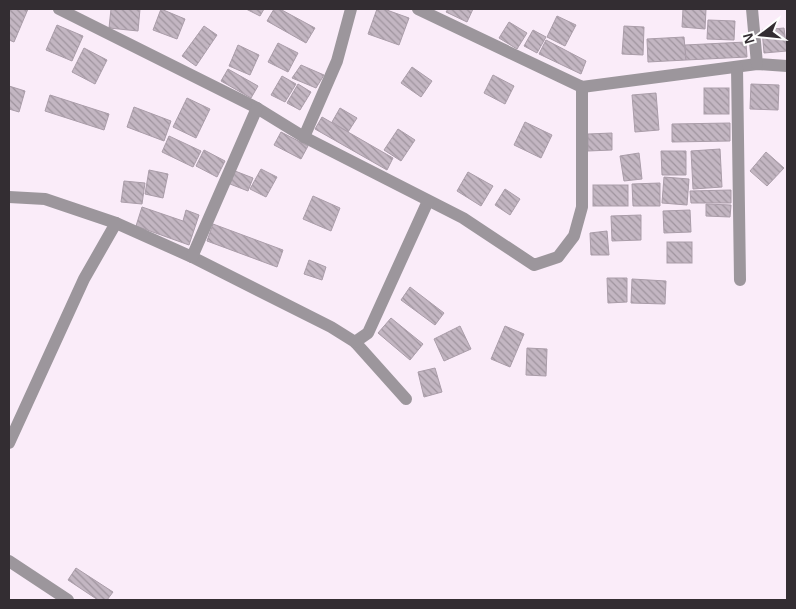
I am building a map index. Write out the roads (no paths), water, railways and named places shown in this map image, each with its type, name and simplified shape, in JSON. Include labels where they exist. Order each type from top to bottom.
[{"type":"street","points":[[59,9],[256,108],[304,137],[463,218],[534,265],[558,257],[574,236],[582,208],[582,87]]},
{"type":"street","points":[[304,137],[337,62],[352,9]]},
{"type":"street","points":[[418,9],[582,87],[757,64],[787,66]]},
{"type":"street","points":[[752,9],[757,64]]},
{"type":"street","points":[[737,67],[740,280]]},
{"type":"street","points":[[192,256],[256,108]]},
{"type":"street","points":[[9,197],[45,200],[116,223],[192,256],[331,326],[355,342],[406,399]]},
{"type":"street","points":[[355,342],[368,332],[428,201]]},
{"type":"street","points":[[9,443],[84,278],[116,223]]},
{"type":"street","points":[[9,561],[68,600]]}]
